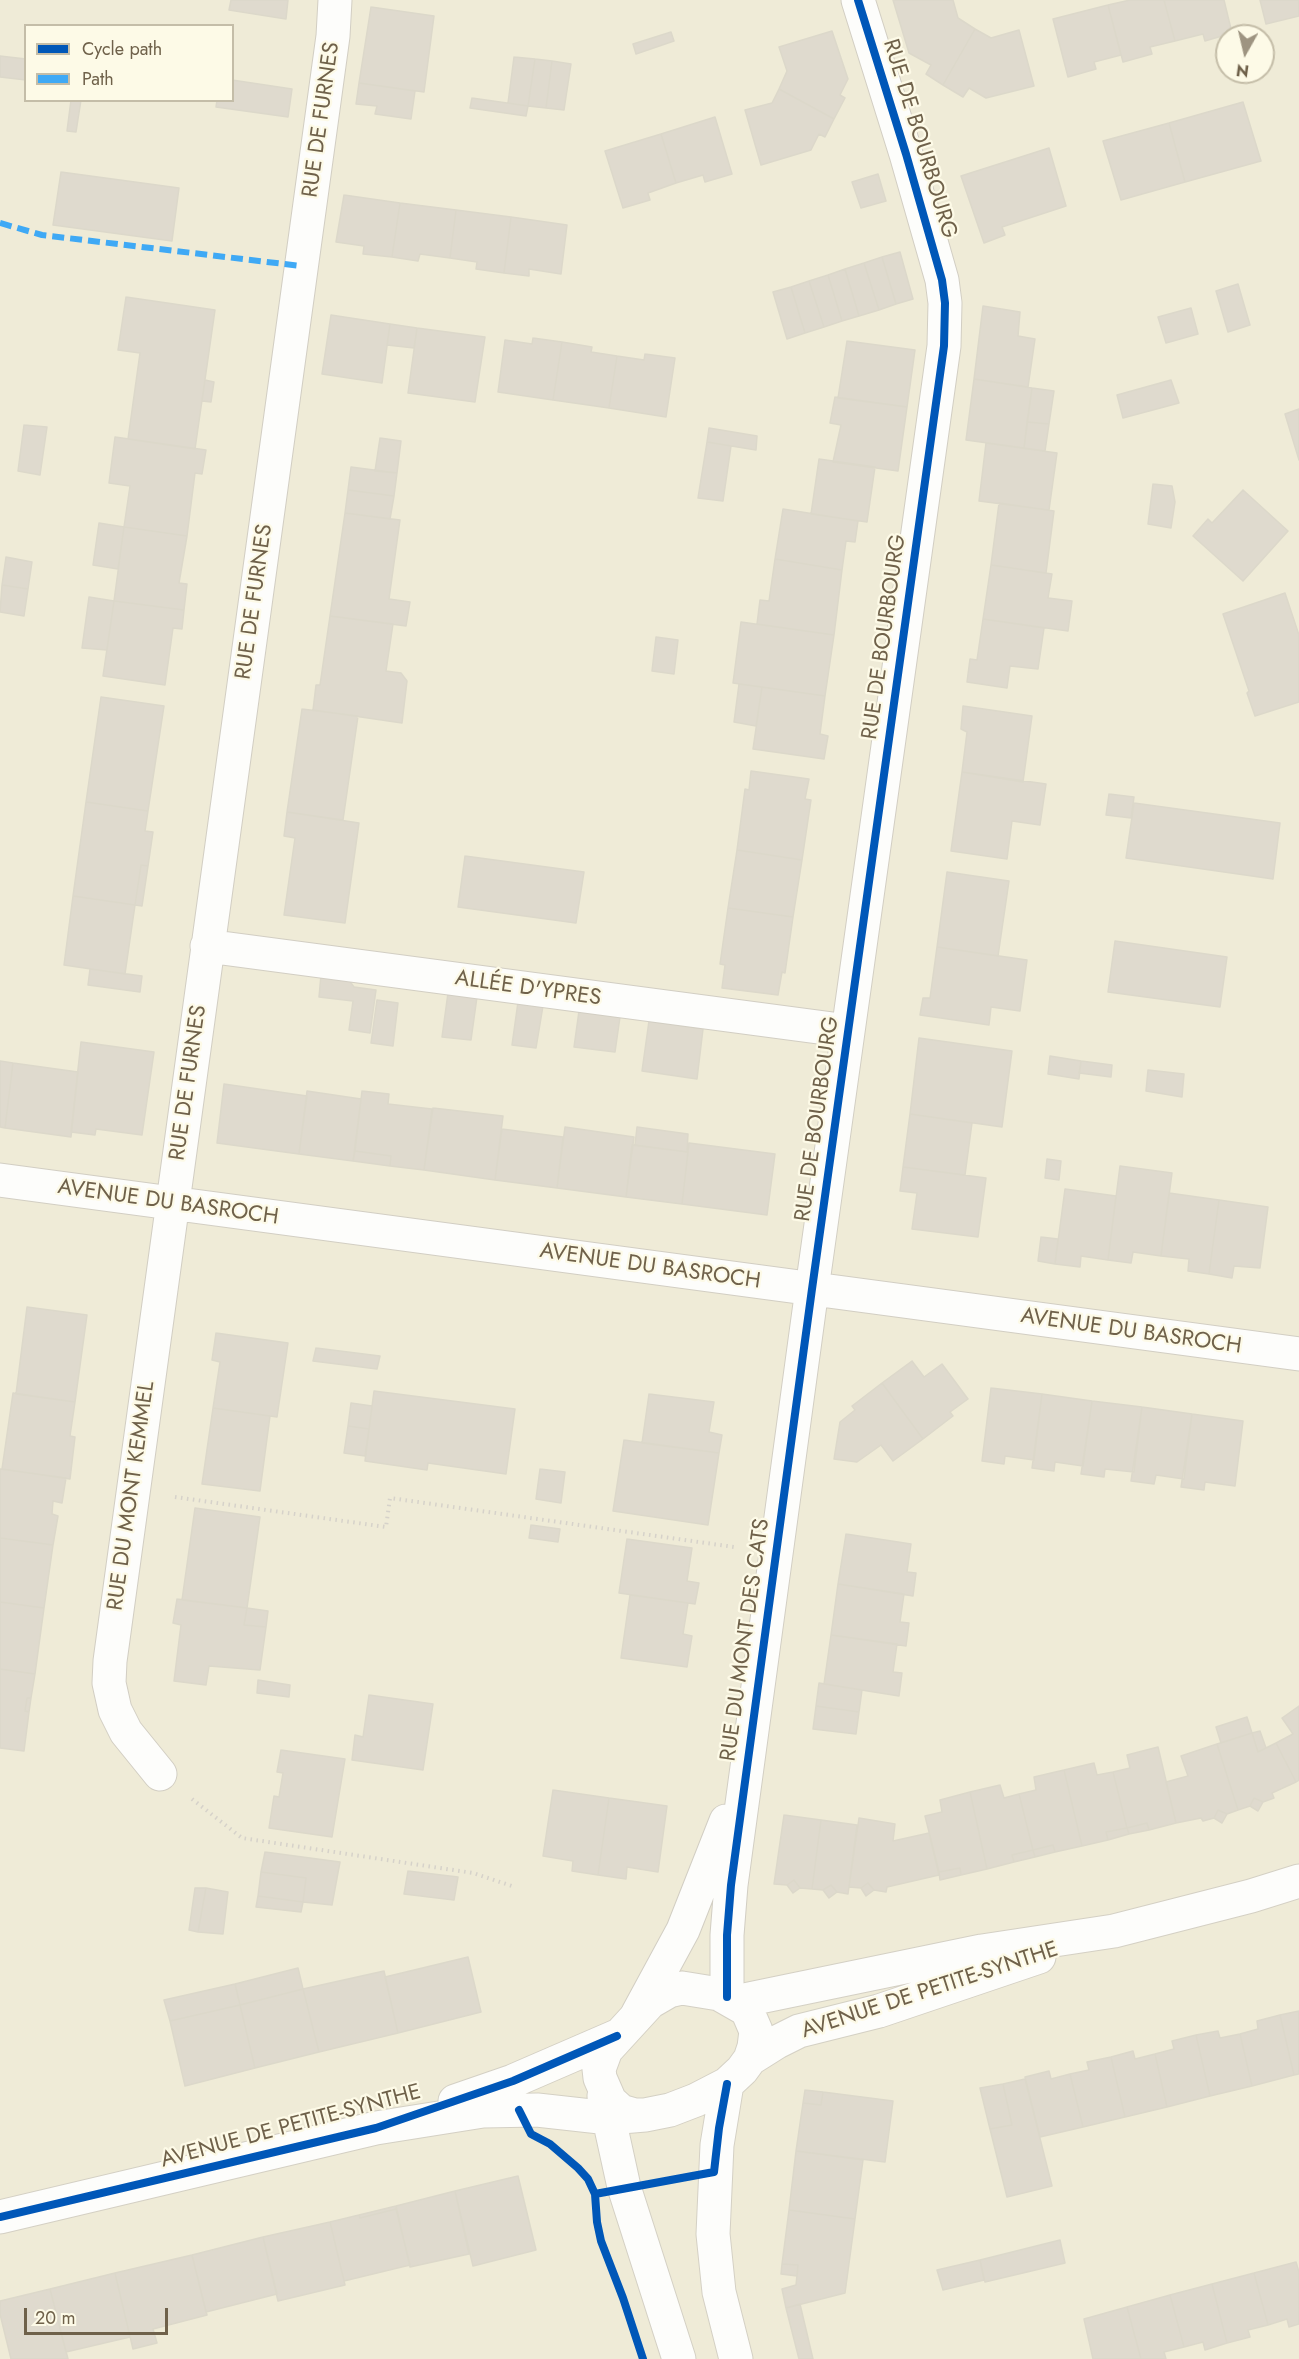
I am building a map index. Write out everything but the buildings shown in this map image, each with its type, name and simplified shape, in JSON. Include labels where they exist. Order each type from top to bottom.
[{"type":"street","name":"RUE DE FURNES","points":[[173,1203],[333,36],[336,0]]},
{"type":"street","name":"RUE DE BOURBOURG","points":[[812,1289],[942,358],[945,320],[942,280],[858,0]]},
{"type":"street","name":"ALLÉE D'YPRES","points":[[207,946],[848,1031]]},
{"type":"street","name":"AVENUE DU BASROCH","points":[[0,1180],[1299,1354]]},
{"type":"street","name":"RUE DU MONT KEMMEL","points":[[160,1774],[141,1754],[126,1732],[116,1710],[110,1683],[110,1660],[173,1203]]},
{"type":"street","name":"RUE DU MONT DES CATS","points":[[731,1999],[727,1935],[731,1885],[812,1289]]},
{"type":"street","name":"RUE DU MONT DES CATS","points":[[628,2024],[673,1950],[694,1904],[715,1854],[749,1751]]},
{"type":"street","name":"AVENUE DE PETITE-SYNTHE","points":[[750,2059],[799,2031],[879,2011],[1114,1931],[1251,1896],[1299,1881]]},
{"type":"street","name":"AVENUE DE PETITE-SYNTHE","points":[[731,1999],[982,1951],[1114,1931]]},
{"type":"street","points":[[602,2085],[610,2101],[621,2111],[635,2115],[670,2110],[696,2100],[727,2084],[742,2070],[750,2059],[756,2039],[754,2023],[747,2010],[731,1999],[700,1989],[682,1988],[658,1996],[628,2024],[606,2050],[599,2069],[602,2085],[609,2118],[627,2195],[679,2359]]},
{"type":"street","name":"AVENUE DE PETITE-SYNTHE","points":[[376,2128],[513,2081],[628,2024]]},
{"type":"street","points":[[727,2084],[717,2145],[713,2234],[719,2292],[736,2359]]},
{"type":"street","name":"AVENUE DE PETITE-SYNTHE","points":[[0,2217],[376,2128],[500,2110],[546,2111],[609,2118],[645,2115]]},
{"type":"path","points":[[133,1491],[386,1527],[390,1498],[776,1553]]},
{"type":"path","points":[[160,1774],[242,1838],[473,1873],[515,1887]]},
{"type":"shaded area","points":[[0,0],[1299,0],[1299,2359],[0,2359]]},
{"type":"marked path","points":[[0,223],[42,235],[301,266]]},
{"type":"cycle path","points":[[727,1997],[727,1935],[731,1885],[944,346],[945,303],[942,280],[858,0]]},
{"type":"cycle path","points":[[0,2217],[376,2128],[513,2081],[617,2036]]},
{"type":"cycle path","points":[[643,2359],[601,2241],[595,2194],[714,2172],[727,2084]]},
{"type":"cycle path","points":[[519,2110],[531,2134],[550,2144],[578,2168],[588,2179],[595,2194]]}]
